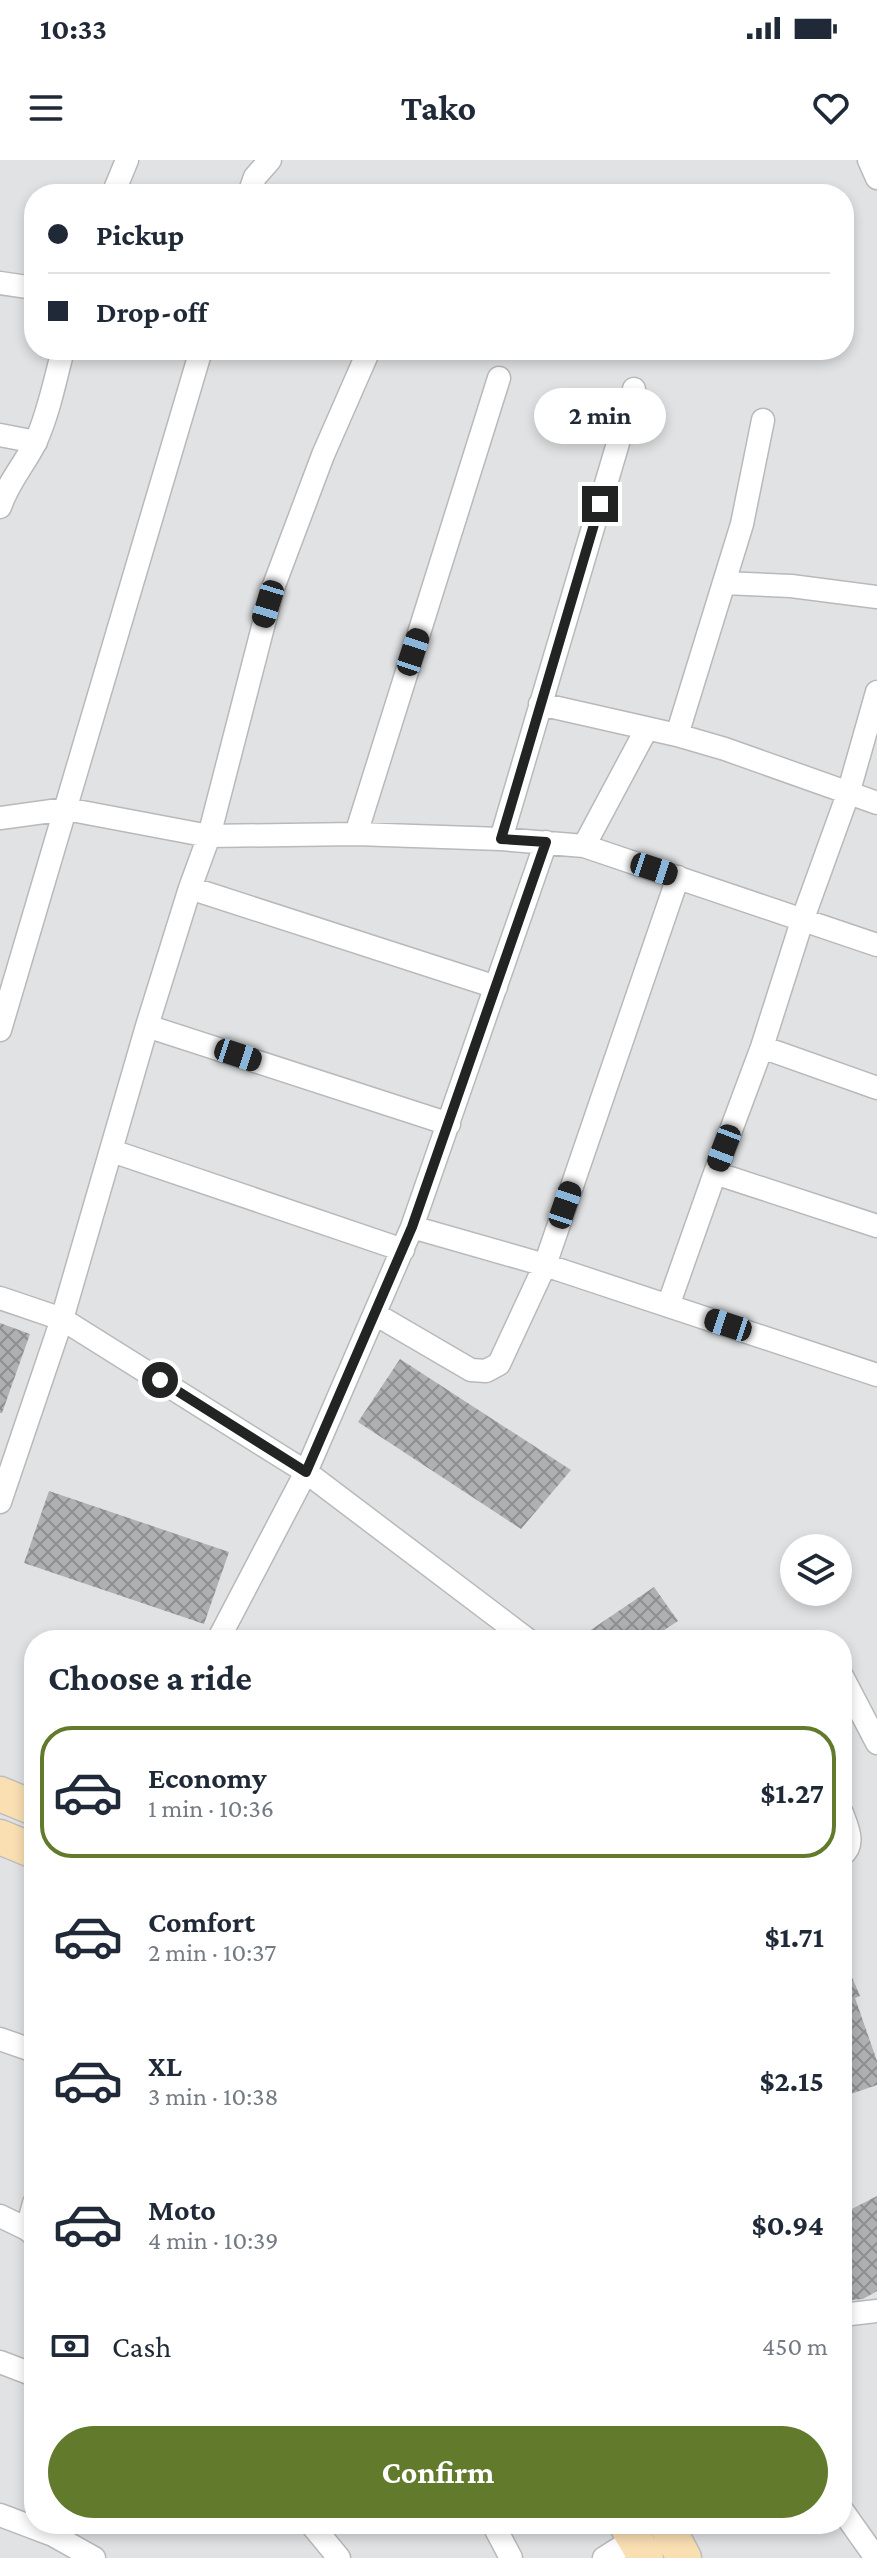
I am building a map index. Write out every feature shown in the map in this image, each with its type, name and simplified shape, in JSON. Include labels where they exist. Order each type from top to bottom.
[{"type":"main road","points":[[0,1794],[24,1804]]},
{"type":"main road","points":[[0,1837],[24,1847]]},
{"type":"main road","points":[[671,2534],[684,2558]]},
{"type":"street","points":[[117,184],[127,160]]},
{"type":"street","points":[[253,184],[270,160]]},
{"type":"street","points":[[869,160],[877,178]]},
{"type":"street","points":[[0,283],[24,287]]},
{"type":"street","points":[[0,507],[7,487],[36,442],[60,360]]},
{"type":"street","points":[[0,1030],[10,959],[66,809],[198,360]]},
{"type":"street","points":[[0,1502],[62,1319],[147,1026],[209,836],[273,588],[323,455],[365,360]]},
{"type":"street","points":[[356,834],[499,378]]},
{"type":"street","points":[[501,839],[634,389]]},
{"type":"street","points":[[677,735],[742,524],[763,420]]},
{"type":"street","points":[[0,435],[36,442]]},
{"type":"street","points":[[724,583],[791,586],[877,597]]},
{"type":"street","points":[[668,1306],[762,1047],[802,921],[848,794],[877,692]]},
{"type":"street","points":[[540,704],[725,749],[877,803]]},
{"type":"street","points":[[584,846],[646,730]]},
{"type":"street","points":[[0,818],[66,809],[209,836],[356,834],[501,839],[584,846],[877,945]]},
{"type":"street","points":[[223,1630],[306,1472],[403,1250],[546,842]]},
{"type":"street","points":[[375,1314],[471,1370],[486,1371],[499,1364],[545,1265],[678,877]]},
{"type":"street","points":[[190,888],[496,987]]},
{"type":"street","points":[[147,1026],[449,1124]]},
{"type":"street","points":[[762,1047],[877,1088]]},
{"type":"street","points":[[112,1151],[403,1250]]},
{"type":"street","points":[[715,1173],[877,1226]]},
{"type":"street","points":[[412,1227],[545,1265],[877,1375]]},
{"type":"street","points":[[0,1298],[62,1319],[306,1472],[515,1630]]},
{"type":"street","points":[[852,1691],[877,1743]]},
{"type":"street","points":[[0,2039],[24,2047]]},
{"type":"street","points":[[0,2216],[24,2229]]},
{"type":"street","points":[[852,2314],[877,2311]]},
{"type":"street","points":[[0,2362],[24,2371]]},
{"type":"street","points":[[0,2515],[24,2524]]},
{"type":"street","points":[[852,2524],[876,2558]]},
{"type":"street","points":[[50,2534],[94,2558]]},
{"type":"street","points":[[319,2534],[339,2558]]},
{"type":"street","points":[[498,2534],[511,2558]]},
{"type":"street","points":[[604,2558],[635,2540]]},
{"type":"building","points":[[0,1323],[30,1334],[2,1413],[0,1413]]},
{"type":"building","points":[[400,1359],[571,1470],[521,1529],[358,1422]]},
{"type":"building","points":[[49,1491],[229,1552],[204,1624],[24,1563]]},
{"type":"building","points":[[654,1587],[678,1621],[664,1630],[591,1630]]},
{"type":"building","points":[[852,1977],[860,1996],[855,1998],[877,2061],[877,2085],[852,2094]]},
{"type":"building","points":[[877,2196],[877,2291],[863,2299],[852,2300],[852,2209]]},
{"type":"route","points":[[160,1380],[306,1472],[412,1227],[546,842],[501,839],[600,504]]}]
